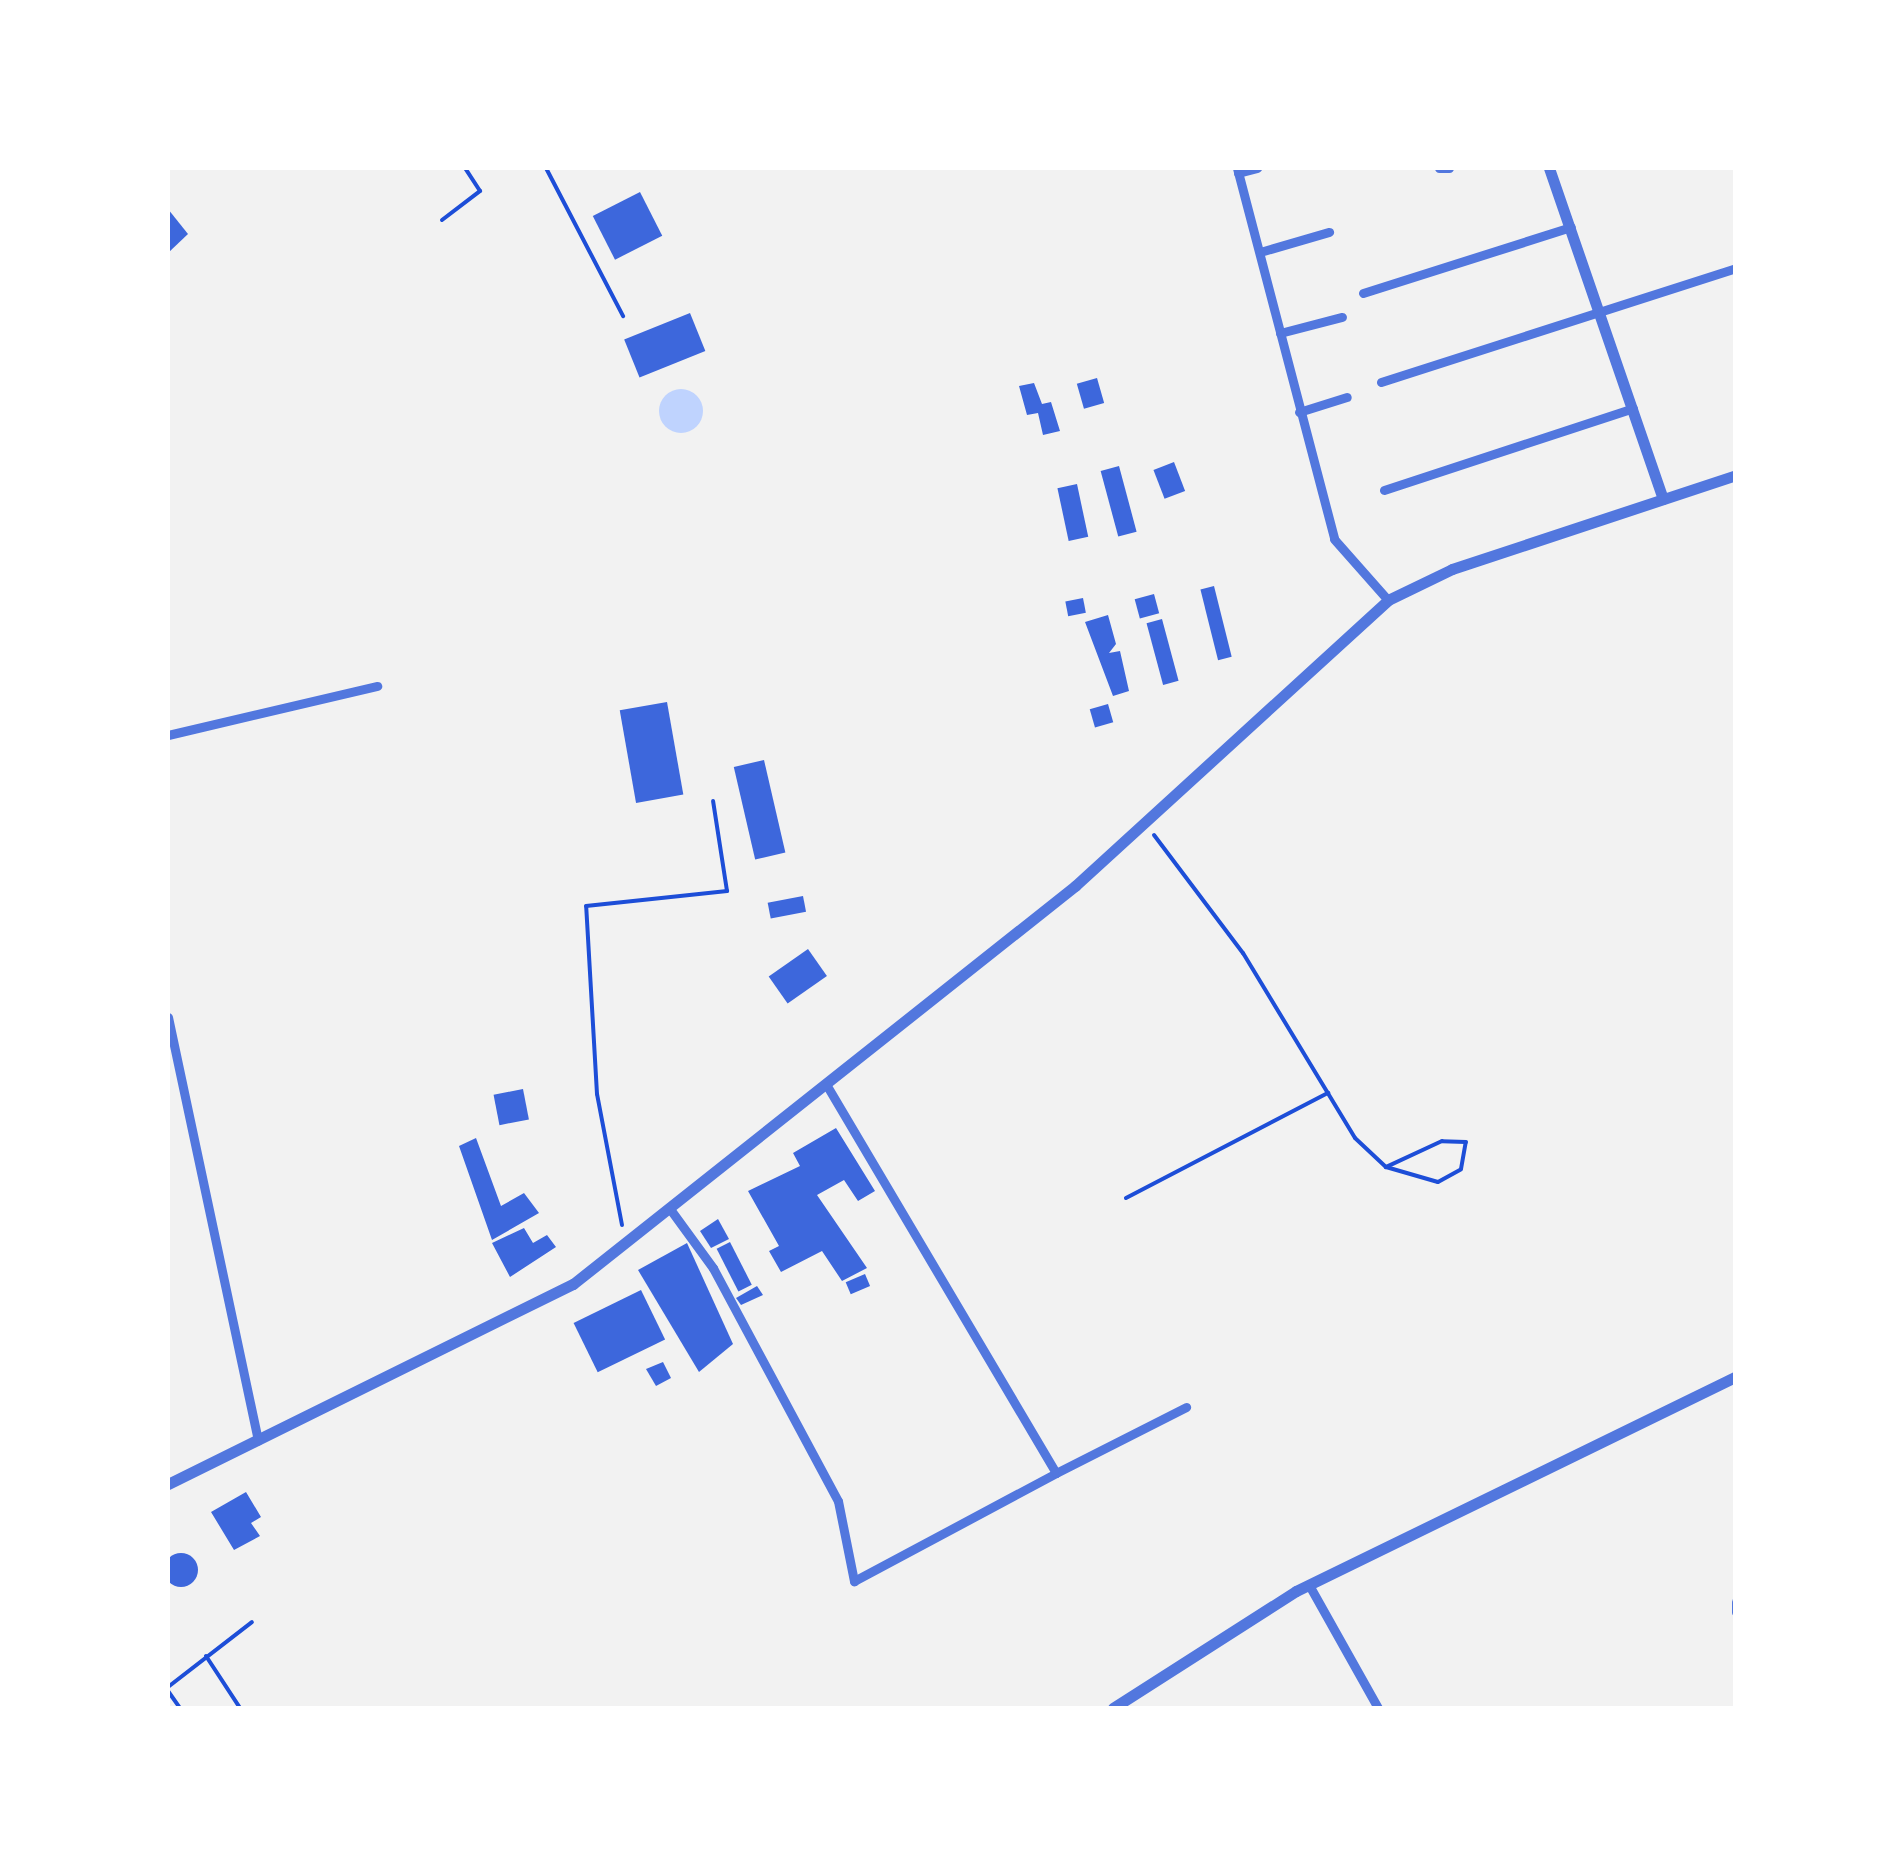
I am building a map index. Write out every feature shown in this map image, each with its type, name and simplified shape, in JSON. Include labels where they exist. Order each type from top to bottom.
[{"type":"street","points":[[1257,168],[1237,170],[1334,540],[1388,600]]},
{"type":"street","points":[[1549,168],[1663,499]]},
{"type":"street","points":[[1363,293],[1570,226]]},
{"type":"street","points":[[1260,252],[1329,232]]},
{"type":"street","points":[[1381,382],[1736,268]]},
{"type":"street","points":[[1280,334],[1342,318]]},
{"type":"street","points":[[1299,412],[1347,397]]},
{"type":"street","points":[[1384,490],[1633,408]]},
{"type":"street","points":[[168,1484],[573,1284],[1145,824],[1388,600],[1736,475]]},
{"type":"street","points":[[168,735],[377,686]]},
{"type":"street","points":[[168,1017],[258,1441]]},
{"type":"street","points":[[826,1084],[1056,1473]]},
{"type":"street","points":[[670,1209],[713,1268],[838,1502],[854,1582],[1186,1406]]},
{"type":"street","points":[[1113,1708],[1309,1585],[1736,1376]]},
{"type":"street","points":[[1309,1585],[1378,1708]]},
{"type":"street","points":[[1736,1602],[1736,1612]]},
{"type":"path","points":[[442,220],[480,191],[465,168]]},
{"type":"path","points":[[546,168],[624,316]]},
{"type":"path","points":[[625,1244],[597,1094],[586,906],[727,890],[713,800]]},
{"type":"path","points":[[1145,824],[1243,953],[1328,1093],[1386,1168],[1438,1182],[1461,1169],[1466,1142],[1457,1136],[1386,1168]]},
{"type":"path","points":[[1126,1198],[1328,1093]]},
{"type":"path","points":[[180,1708],[168,1689],[252,1622]]},
{"type":"path","points":[[206,1656],[240,1708]]},
{"type":"water","points":[[681,389],[697,395],[703,411],[697,427],[681,433],[665,427],[659,411],[665,395]]},
{"type":"building","points":[[640,192],[662,236],[615,260],[593,216]]},
{"type":"building","points":[[168,209],[188,234],[168,253]]},
{"type":"building","points":[[690,313],[705,351],[640,378],[624,340]]},
{"type":"building","points":[[1097,378],[1104,403],[1084,409],[1077,384]]},
{"type":"building","points":[[1034,383],[1042,404],[1051,402],[1060,431],[1043,435],[1038,413],[1027,415],[1019,386]]},
{"type":"building","points":[[1174,462],[1185,491],[1165,499],[1153,470]]},
{"type":"building","points":[[1119,466],[1137,532],[1118,537],[1101,471]]},
{"type":"building","points":[[1077,484],[1088,537],[1069,541],[1057,488]]},
{"type":"building","points":[[1214,586],[1232,657],[1218,660],[1200,589]]},
{"type":"building","points":[[1154,594],[1159,613],[1140,618],[1135,599]]},
{"type":"building","points":[[1083,598],[1086,613],[1068,616],[1065,601]]},
{"type":"building","points":[[1108,615],[1116,644],[1109,653],[1120,651],[1129,691],[1113,696],[1085,622]]},
{"type":"building","points":[[1162,619],[1179,681],[1163,685],[1147,623]]},
{"type":"building","points":[[667,702],[683,795],[636,803],[620,710]]},
{"type":"building","points":[[1108,704],[1113,722],[1095,728],[1090,709]]},
{"type":"building","points":[[764,760],[785,853],[755,860],[734,767]]},
{"type":"building","points":[[803,896],[806,912],[771,919],[768,903]]},
{"type":"building","points":[[808,949],[827,976],[788,1004],[769,977]]},
{"type":"building","points":[[523,1089],[529,1119],[499,1125],[494,1095]]},
{"type":"building","points":[[836,1128],[875,1191],[858,1201],[844,1180],[817,1195],[867,1268],[842,1281],[822,1251],[781,1272],[769,1251],[779,1246],[748,1191],[800,1166],[793,1153]]},
{"type":"building","points":[[476,1138],[501,1206],[524,1193],[539,1213],[492,1240],[459,1146]]},
{"type":"building","points":[[718,1219],[729,1239],[711,1248],[700,1231]]},
{"type":"building","points":[[524,1228],[533,1243],[547,1235],[556,1247],[510,1277],[492,1243]]},
{"type":"building","points":[[730,1242],[752,1285],[738,1292],[717,1249]]},
{"type":"building","points":[[687,1243],[733,1344],[699,1372],[638,1270]]},
{"type":"building","points":[[865,1274],[870,1286],[851,1294],[846,1282]]},
{"type":"building","points":[[757,1286],[763,1295],[741,1305],[736,1298]]},
{"type":"building","points":[[641,1290],[665,1339],[598,1372],[574,1323]]},
{"type":"building","points":[[663,1362],[671,1378],[656,1386],[646,1369]]},
{"type":"building","points":[[246,1492],[261,1517],[251,1523],[260,1536],[234,1550],[211,1512]]},
{"type":"building","points":[[181,1553],[193,1558],[198,1570],[193,1582],[181,1587],[169,1582],[164,1570],[169,1558]]}]
